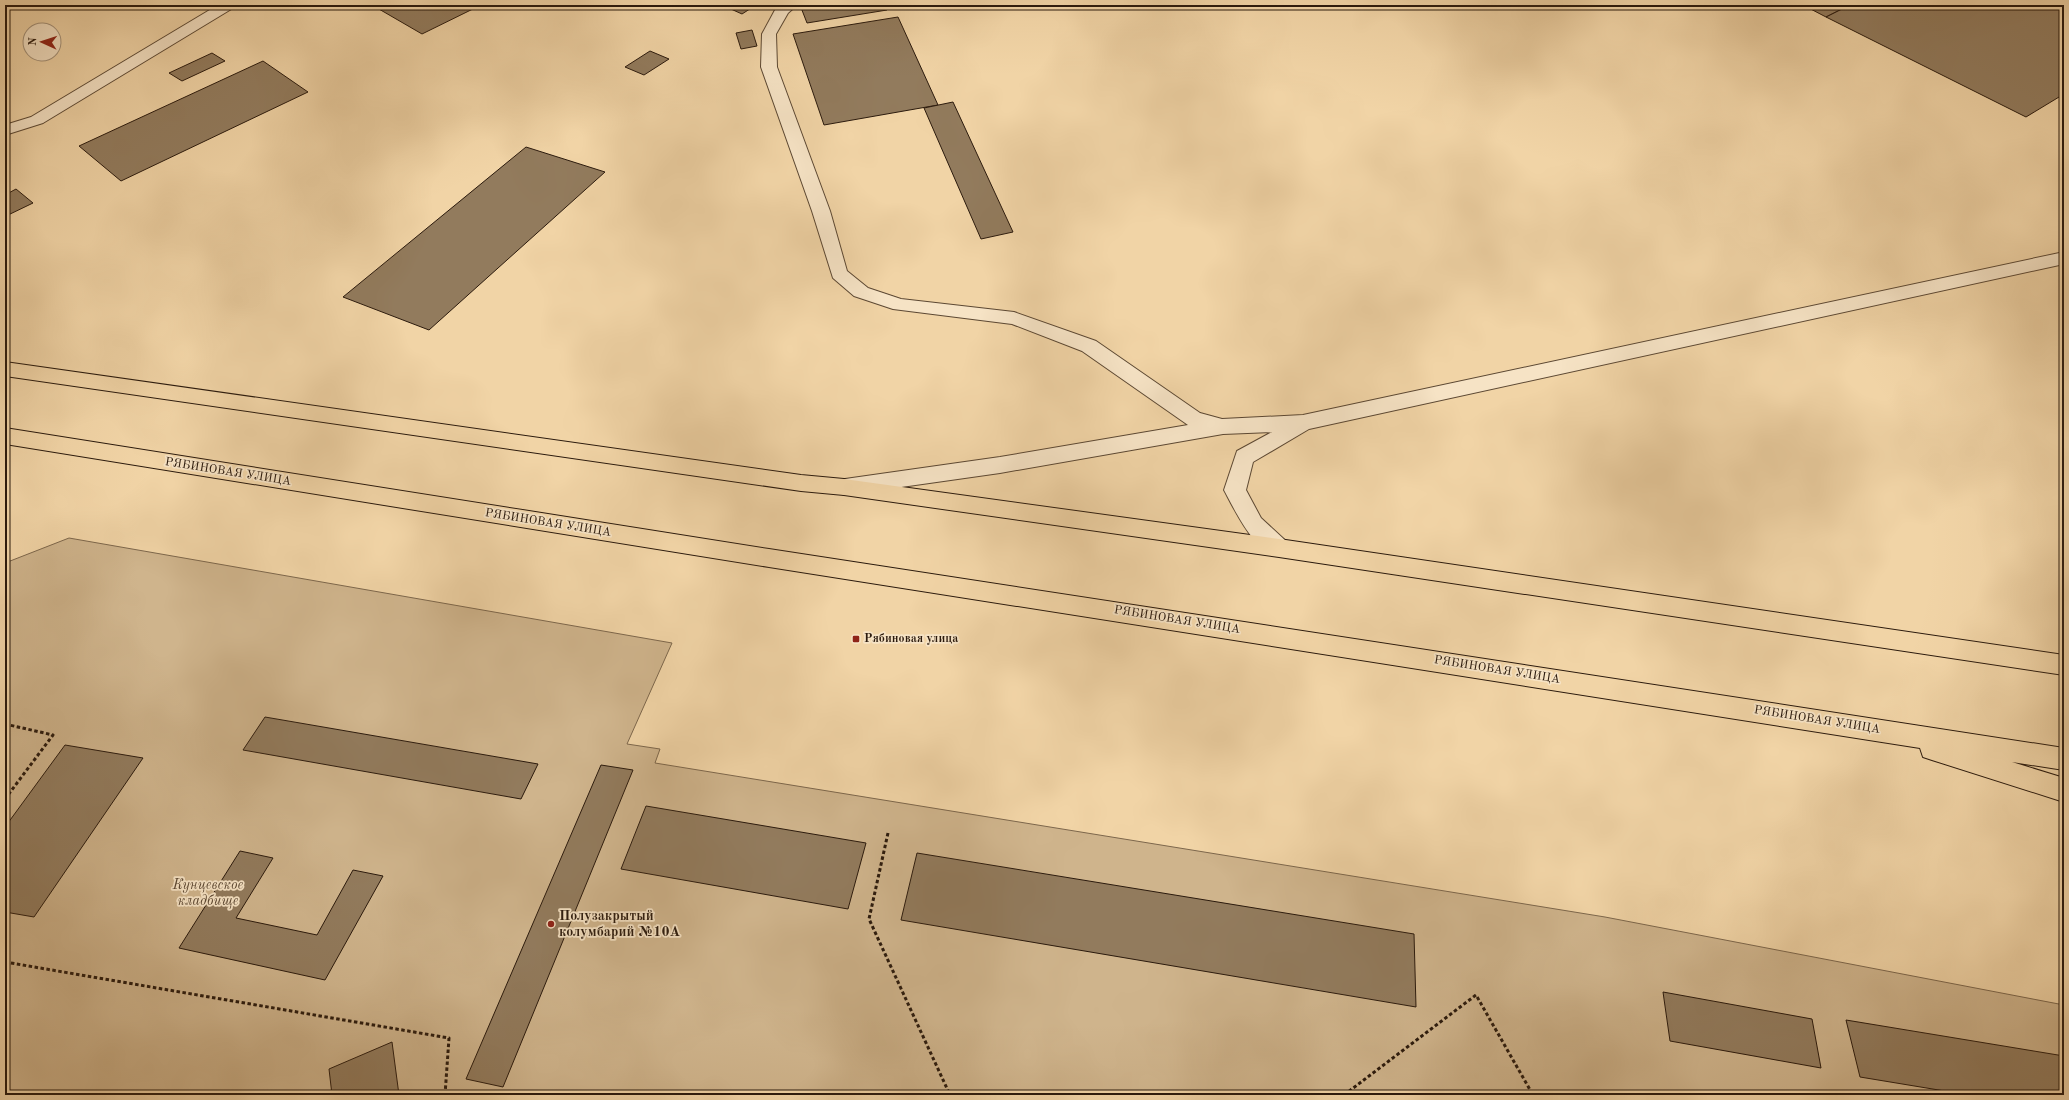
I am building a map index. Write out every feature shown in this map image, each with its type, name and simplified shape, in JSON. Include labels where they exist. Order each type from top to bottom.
[{"type":"main road","points":[[5,369],[801,483],[844,487],[1279,548],[2064,665]]},
{"type":"main road","name":"РЯБИНОВАЯ УЛИЦА","points":[[5,436],[769,558],[903,577],[2064,758]]},
{"type":"main road","points":[[1859,726],[2064,790]]},
{"type":"lane","points":[[5,130],[37,120],[228,5]]},
{"type":"lane","points":[[790,5],[782,10],[769,34],[769,67],[821,211],[839,274],[861,292],[900,305],[1014,318],[1089,346],[1194,419],[1223,426]]},
{"type":"lane","points":[[844,487],[1000,465],[1223,426],[1304,423],[2064,258]]},
{"type":"lane","points":[[1279,548],[1253,524],[1235,490],[1244,457],[1304,423]]},
{"type":"path","points":[[5,724],[53,735],[5,800]]},
{"type":"path","points":[[888,833],[868,920],[950,1095]]},
{"type":"path","points":[[5,962],[449,1038],[445,1095]]},
{"type":"path","points":[[1344,1095],[1476,995],[1533,1095]]},
{"type":"green space","name":"Кунцевское кладбище","points":[[69,538],[672,643],[627,744],[660,749],[655,763],[1605,917],[2064,1005],[2064,1095],[5,1095],[5,563]]},
{"type":"building","points":[[372,5],[481,5],[422,34]]},
{"type":"building","points":[[722,5],[756,5],[742,14]]},
{"type":"building","points":[[800,5],[885,5],[887,10],[807,23]]},
{"type":"building","points":[[1803,5],[1850,5],[1826,17]]},
{"type":"building","points":[[1850,5],[2064,5],[2064,94],[2026,117],[1826,17]]},
{"type":"building","points":[[898,17],[938,105],[824,125],[793,34]]},
{"type":"building","points":[[752,30],[757,46],[741,49],[736,33]]},
{"type":"building","points":[[650,51],[669,59],[644,75],[625,67]]},
{"type":"building","points":[[212,53],[225,61],[182,81],[169,73]]},
{"type":"building","points":[[263,61],[308,92],[121,181],[79,146]]},
{"type":"building","points":[[953,102],[1013,232],[981,239],[924,108]]},
{"type":"building","points":[[526,147],[605,172],[429,330],[343,297]]},
{"type":"building","points":[[16,189],[33,203],[6,216],[5,195]]},
{"type":"building","points":[[265,717],[538,764],[521,799],[243,750]]},
{"type":"building","points":[[65,745],[143,758],[34,917],[5,912],[5,827]]},
{"type":"building","name":"Полузакрытый колумбарий №10А","points":[[601,765],[633,770],[503,1087],[466,1079]]},
{"type":"building","points":[[646,806],[866,843],[848,909],[621,869]]},
{"type":"building","points":[[240,851],[273,858],[236,918],[317,935],[353,870],[383,876],[325,980],[179,948]]},
{"type":"building","points":[[917,853],[1414,934],[1416,1007],[901,920]]},
{"type":"building","points":[[1663,992],[1812,1019],[1821,1068],[1670,1041]]},
{"type":"building","points":[[1846,1020],[2064,1056],[2064,1095],[1969,1095],[1860,1077]]},
{"type":"building","points":[[392,1042],[399,1095],[332,1095],[329,1069]]},
{"type":"place","name":"Рябиновая улица","points":[[856,639]]},
{"type":"place","name":"Полузакрытый колумбарий №10А","points":[[551,924]]}]
